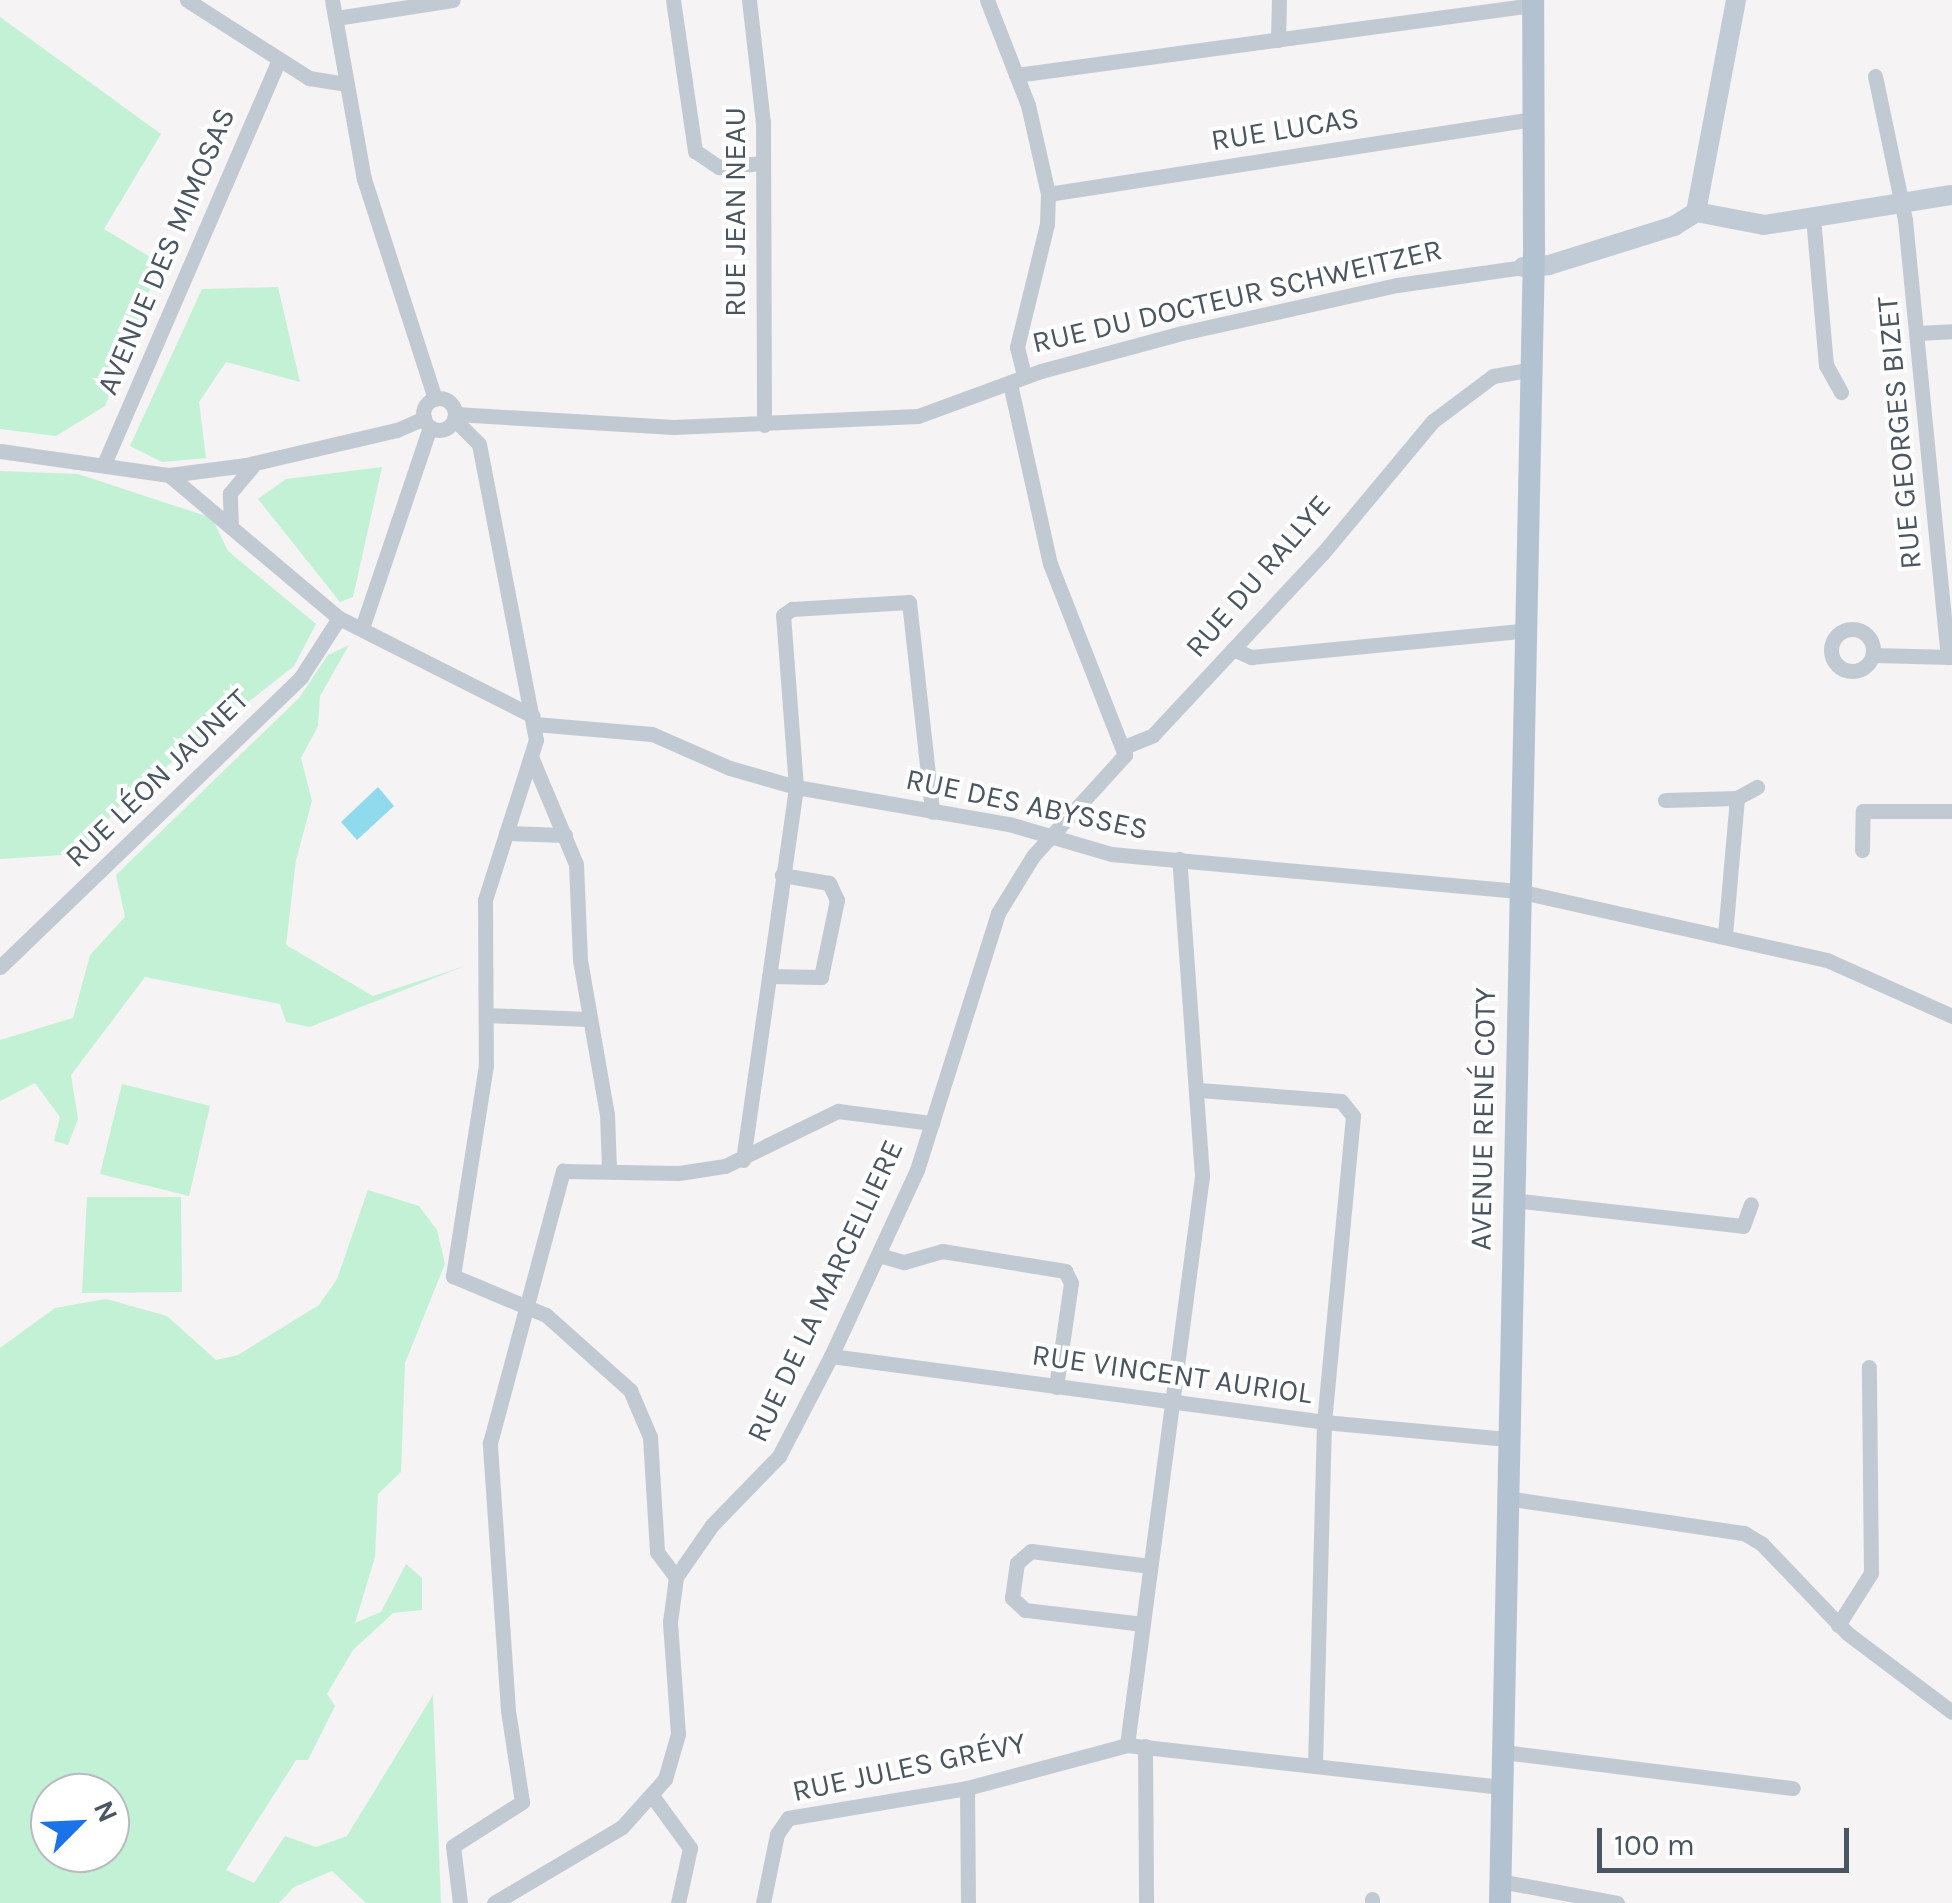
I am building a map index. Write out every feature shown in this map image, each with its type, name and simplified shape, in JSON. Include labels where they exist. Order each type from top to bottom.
[{"type":"main road","name":"AVENUE RENÉ COTY","points":[[1500,1892],[1533,2]]},
{"type":"street","points":[[186,0],[308,78],[346,84]]},
{"type":"street","points":[[332,0],[346,84],[382,246],[435,399],[362,628]]},
{"type":"street","points":[[336,18],[453,0]]},
{"type":"street","points":[[673,0],[695,151],[719,167],[763,163]]},
{"type":"street","name":"RUE JEAN NEAU","points":[[749,0],[762,85],[764,425]]},
{"type":"street","points":[[988,0],[1016,75],[1048,194],[1047,224],[1017,347],[1017,380],[1050,564],[1124,747]]},
{"type":"street","points":[[1278,40],[1279,0]]},
{"type":"street","points":[[1736,0],[1696,212],[1749,225],[1952,194]]},
{"type":"street","points":[[1016,75],[1533,2]]},
{"type":"street","name":"AVENUE DES MIMOSAS","points":[[104,464],[279,60]]},
{"type":"street","name":"RUE GEORGES BIZET","points":[[1872,655],[1950,658],[1918,332],[1901,204],[1875,76]]},
{"type":"street","name":"RUE LUCAS","points":[[1048,194],[1531,119]]},
{"type":"street","name":"RUE DU DOCTEUR SCHWEITZER","points":[[454,416],[599,426],[764,425],[918,416],[1017,380],[1285,310],[1528,267],[1674,226],[1696,212]]},
{"type":"street","points":[[1813,217],[1826,365],[1841,392]]},
{"type":"street","points":[[1918,332],[1952,331]]},
{"type":"street","name":"RUE DU RALLYE","points":[[1048,839],[1122,762],[1124,747],[1153,735],[1433,421],[1494,376],[1528,370]]},
{"type":"street","points":[[435,399],[448,401],[454,416],[479,444],[534,720],[532,758],[485,900],[486,1065],[453,1276],[530,1305],[615,1374],[639,1406],[650,1437],[658,1552],[676,1576]]},
{"type":"street","points":[[0,450],[169,476],[260,462],[427,423],[444,429],[454,416]]},
{"type":"street","points":[[231,528],[230,494],[240,476],[260,462]]},
{"type":"street","name":"RUE DES ABYSSES","points":[[169,476],[339,618],[534,720],[652,734],[730,768],[796,787],[1008,824],[1048,839],[1144,859],[1518,891],[1828,960],[1952,1016]]},
{"type":"street","points":[[743,1160],[796,787],[783,615],[792,609],[903,599],[912,608],[932,812]]},
{"type":"street","name":"RUE LÉON JAUNET","points":[[0,967],[301,677],[339,618]]},
{"type":"street","points":[[1233,648],[1251,657],[1522,631]]},
{"type":"street","points":[[532,758],[578,874],[588,1019],[607,1114],[608,1169]]},
{"type":"street","points":[[1665,800],[1737,798],[1757,787]]},
{"type":"street","points":[[1725,935],[1737,798]]},
{"type":"street","points":[[1862,850],[1863,811],[1952,811]]},
{"type":"street","points":[[506,833],[565,836]]},
{"type":"street","name":"RUE DE LA MARCELLIERE","points":[[494,1903],[612,1834],[653,1797],[678,1734],[670,1622],[676,1576],[701,1538],[779,1456],[830,1356],[879,1255],[932,1123],[986,937],[1048,839]]},
{"type":"street","points":[[1146,1903],[1136,1745],[1143,1624],[1202,1176],[1199,1090],[1179,859]]},
{"type":"street","points":[[769,976],[821,977],[837,900],[829,883],[782,876]]},
{"type":"street","points":[[486,1014],[588,1019]]},
{"type":"street","points":[[1199,1090],[1341,1101],[1350,1108],[1324,1422],[1315,1766]]},
{"type":"street","points":[[460,1903],[453,1846],[522,1802],[508,1710],[490,1443],[530,1305],[562,1171],[678,1173],[743,1160],[838,1111],[932,1123]]},
{"type":"street","points":[[1512,1200],[1744,1226],[1751,1204]]},
{"type":"street","points":[[879,1255],[904,1262],[942,1251],[1066,1272],[1071,1282],[1056,1387]]},
{"type":"street","name":"RUE VINCENT AURIOL","points":[[830,1356],[1324,1422],[1508,1439]]},
{"type":"street","points":[[1838,1625],[1872,1573],[1869,1367]]},
{"type":"street","points":[[1506,1498],[1744,1533],[1762,1544],[1838,1625],[1952,1712]]},
{"type":"street","points":[[1143,1624],[1025,1610],[1012,1598],[1017,1563],[1026,1552],[1150,1566]]},
{"type":"street","points":[[1136,1745],[1502,1787]]},
{"type":"street","name":"RUE JULES GRÉVY","points":[[763,1903],[776,1834],[788,1818],[968,1788],[1136,1745]]},
{"type":"street","points":[[1503,1752],[1793,1788]]},
{"type":"street","points":[[968,1788],[968,1903]]},
{"type":"street","points":[[653,1797],[690,1848],[678,1903]]},
{"type":"street","points":[[1500,1892],[1617,1903]]},
{"type":"green space","points":[[0,17],[161,134],[104,229],[160,263],[105,406],[56,436],[0,429]]},
{"type":"green space","points":[[278,287],[300,382],[226,362],[199,402],[206,458],[162,462],[130,446],[202,289]]},
{"type":"green space","points":[[382,467],[353,597],[340,602],[258,499],[286,479]]},
{"type":"green space","points":[[0,471],[78,474],[212,518],[228,551],[316,624],[294,666],[130,795],[77,854],[0,859]]},
{"type":"green space","points":[[349,645],[320,696],[318,726],[301,758],[312,801],[296,860],[286,945],[373,996],[465,966],[310,1027],[286,1022],[280,1004],[145,977],[71,1075],[78,1119],[68,1145],[54,1141],[60,1117],[35,1083],[0,1101],[0,1040],[73,1018],[90,955],[125,917],[116,875],[299,698],[328,655]]},
{"type":"green space","points":[[122,1084],[210,1106],[189,1196],[100,1174]]},
{"type":"green space","points":[[368,1190],[419,1206],[437,1230],[445,1264],[405,1363],[401,1472],[378,1494],[375,1557],[355,1623],[381,1612],[406,1564],[422,1578],[422,1610],[393,1613],[353,1650],[327,1694],[335,1706],[308,1760],[296,1760],[226,1870],[254,1883],[285,1836],[316,1847],[347,1836],[433,1695],[441,1903],[366,1903],[332,1871],[294,1887],[279,1903],[0,1903],[0,1348],[55,1308],[106,1299],[167,1316],[216,1360],[238,1355],[319,1305],[337,1279]]},
{"type":"green space","points":[[87,1197],[181,1197],[182,1292],[82,1293]]},
{"type":"water","points":[[378,787],[394,806],[357,840],[341,822]]}]
